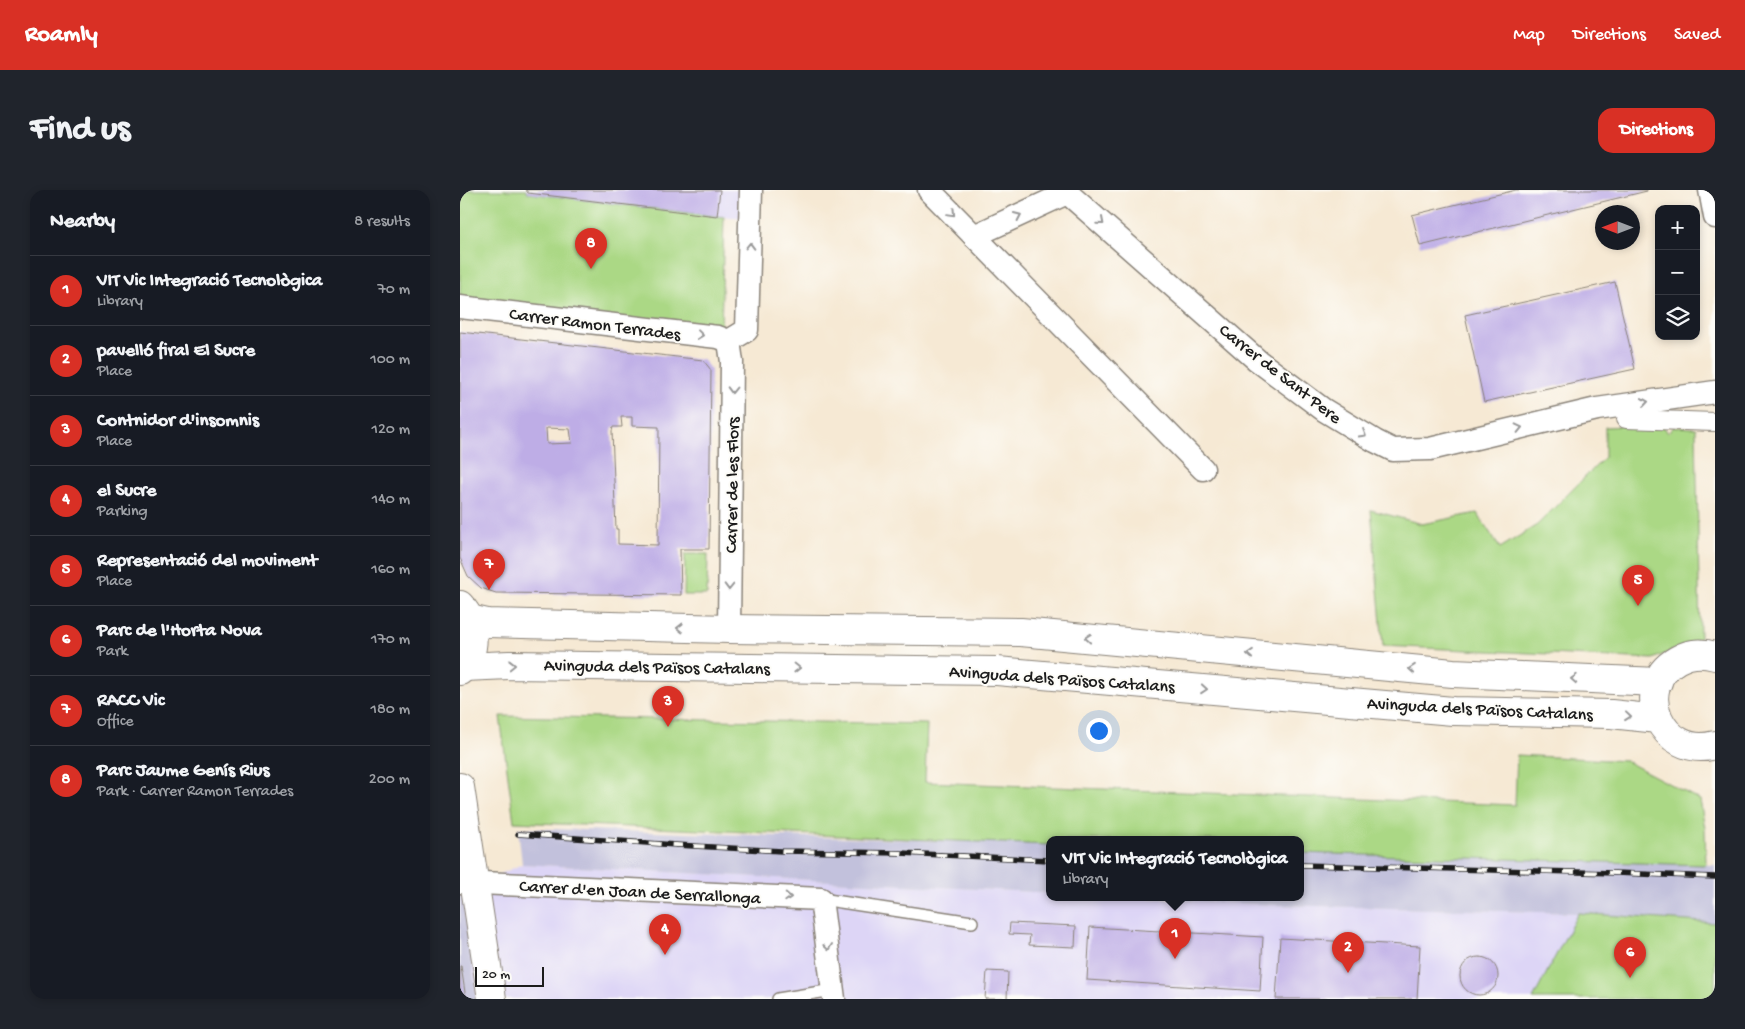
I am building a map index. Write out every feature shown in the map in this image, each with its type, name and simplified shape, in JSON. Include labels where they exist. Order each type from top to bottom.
[{"type":"street","points":[[729,341],[746,330],[751,190]]},
{"type":"street","points":[[929,190],[1203,469]]},
{"type":"street","points":[[1710,190],[1715,217]]},
{"type":"street","points":[[974,236],[1066,191]]},
{"type":"street","name":"Carrer de Sant Pere","points":[[1066,191],[1257,360],[1324,410],[1393,450],[1430,449],[1597,409],[1715,392]]},
{"type":"street","name":"Carrer Ramon Terrades","points":[[460,307],[718,337],[729,341]]},
{"type":"street","name":"Carrer de les Flors","points":[[729,341],[732,362],[729,629]]},
{"type":"street","points":[[1626,419],[1715,422]]},
{"type":"street","points":[[462,669],[470,656],[473,644],[472,632],[465,612]]},
{"type":"street","name":"Avinguda dels Països Catalans","points":[[465,612],[487,623],[729,629],[1021,632],[1453,673],[1658,682]]},
{"type":"street","points":[[1715,656],[1703,653],[1679,659],[1666,669],[1658,682],[1654,700],[1658,719],[1669,735],[1685,744],[1700,747],[1715,745]]},
{"type":"street","name":"Avinguda dels Països Catalans","points":[[462,669],[509,664],[997,671],[1453,711],[1612,714],[1658,719]]},
{"type":"street","points":[[460,787],[467,882],[492,999]]},
{"type":"street","name":"Carrer d'en Joan de Serrallonga","points":[[467,882],[821,899]]},
{"type":"street","points":[[821,899],[833,994]]},
{"type":"lane","points":[[821,899],[972,922]]},
{"type":"lane","points":[[778,999],[833,994]]},
{"type":"shaded area","points":[[526,190],[744,190],[743,218],[717,216]]},
{"type":"shaded area","points":[[518,828],[1046,844],[1046,893],[522,864]]},
{"type":"shaded area","points":[[1304,852],[1715,865],[1715,923],[1578,913],[1278,905],[1201,901],[1304,901]]},
{"type":"shaded area","points":[[522,864],[1046,893],[1046,901],[1201,901],[1278,905],[1578,913],[1715,923],[1715,999],[477,999],[462,892]]},
{"type":"shaded area","points":[[460,892],[462,892],[477,999],[460,999]]},
{"type":"green space","points":[[460,190],[526,190],[528,193],[724,217],[721,331],[460,300]]},
{"type":"green space","points":[[1605,427],[1664,427],[1668,433],[1673,427],[1696,428],[1700,638],[1653,659],[1383,646],[1371,510],[1422,524],[1477,513],[1500,548],[1537,525],[1605,457]]},
{"type":"green space","points":[[685,554],[708,554],[707,595],[684,595]]},
{"type":"green space","points":[[500,716],[927,724],[925,782],[1515,805],[1517,755],[1626,761],[1700,800],[1705,828],[1706,865],[1304,853],[1304,836],[1046,836],[1046,845],[514,822]]},
{"type":"green space","points":[[1578,913],[1715,923],[1715,999],[1533,999]]},
{"type":"building","points":[[526,190],[720,190],[717,216],[528,193]]},
{"type":"building","points":[[1516,190],[1647,191],[1420,246],[1412,215]]},
{"type":"building","points":[[1615,282],[1635,369],[1484,402],[1465,315]]},
{"type":"building","points":[[460,332],[703,360],[711,370],[709,549],[680,549],[681,595],[496,593],[481,588],[468,576],[460,558]],"holes":[[[621,417],[632,417],[632,426],[659,427],[658,545],[618,544],[612,431],[613,427],[622,427]],[[546,428],[570,429],[572,443],[547,444]]]},
{"type":"building","points":[[1010,923],[1076,926],[1075,947],[1029,945],[1030,935],[1009,934]]},
{"type":"building","points":[[1090,927],[1263,937],[1260,991],[1087,980]]},
{"type":"building","points":[[1280,938],[1420,946],[1417,999],[1276,999]]},
{"type":"building","points":[[1479,957],[1493,962],[1498,976],[1493,990],[1479,995],[1465,990],[1460,976],[1465,962]]},
{"type":"building","points":[[461,966],[466,999],[460,999]]},
{"type":"building","points":[[987,971],[1008,972],[1007,999],[985,999]]},
{"type":"railway","points":[[518,834],[782,851],[900,853],[1046,860]]},
{"type":"railway","points":[[1304,865],[1715,877]]},
{"type":"place","name":"Parc Jaume Genís Rius","points":[[591,269]]},
{"type":"place","name":"RACC Vic","points":[[489,590]]},
{"type":"place","name":"Representació del moviment","points":[[1638,606]]},
{"type":"place","name":"Contnidor d'insomnis","points":[[668,727]]},
{"type":"place","name":"el Sucre","points":[[665,955]]},
{"type":"place","name":"VIT Vic Integració Tecnològica","points":[[1175,959]]},
{"type":"place","name":"pavelló firal El Sucre","points":[[1348,973]]},
{"type":"place","name":"Parc de l'Horta Nova","points":[[1630,978]]}]
